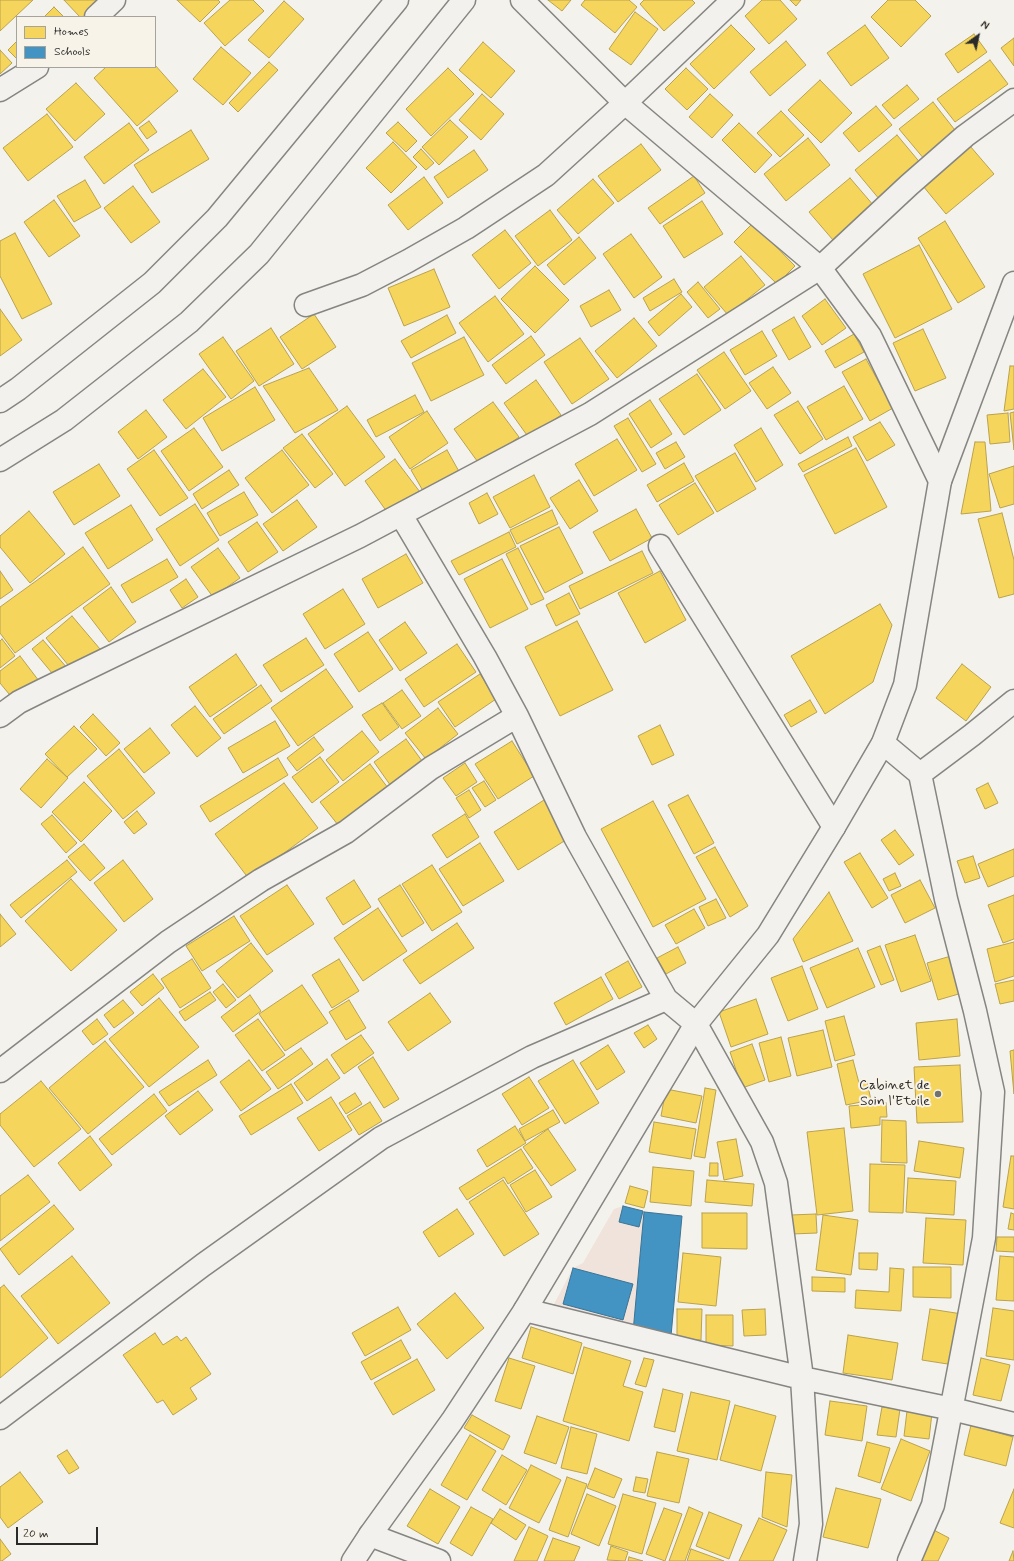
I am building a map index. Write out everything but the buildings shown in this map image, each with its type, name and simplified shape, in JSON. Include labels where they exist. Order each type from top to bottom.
[{"type":"street","points":[[97,16],[114,0]]},
{"type":"street","points":[[0,401],[146,288],[217,218],[397,0]]},
{"type":"street","points":[[0,460],[64,420],[189,322],[259,254],[464,0]]},
{"type":"street","points":[[522,0],[625,103],[820,268],[870,336],[940,481]]},
{"type":"street","points":[[306,305],[362,285],[466,228],[546,175],[625,103],[733,0]]},
{"type":"street","points":[[0,90],[35,68]]},
{"type":"street","points":[[0,716],[19,702],[401,515],[590,414],[820,268],[909,185],[959,141],[1014,100]]},
{"type":"street","points":[[353,1561],[452,1421],[525,1310],[696,1024],[768,935],[883,743],[905,685],[940,481],[1014,283]]},
{"type":"street","points":[[401,515],[485,657],[517,716],[575,837],[666,999],[696,1024],[762,1142],[776,1183],[802,1378],[811,1524],[805,1561]]},
{"type":"street","points":[[660,546],[834,827]]},
{"type":"street","points":[[920,774],[1014,701]]},
{"type":"street","points":[[0,1071],[168,942],[261,880],[346,832],[431,768],[517,716]]},
{"type":"street","points":[[883,743],[920,774],[946,899],[975,1011],[993,1092],[984,1238],[934,1505],[909,1561]]},
{"type":"street","points":[[0,1418],[203,1265],[381,1138],[532,1057],[666,999]]},
{"type":"street","points":[[525,1310],[802,1378],[952,1409],[1014,1424]]},
{"type":"street","points":[[370,1535],[439,1561]]},
{"type":"shaded area","points":[[623,1206],[643,1211],[682,1216],[671,1336],[553,1306],[573,1268],[583,1263],[614,1209]]},
{"type":"place","name":"Cabinet de Soin l'Etoile","points":[[938,1094]]}]
